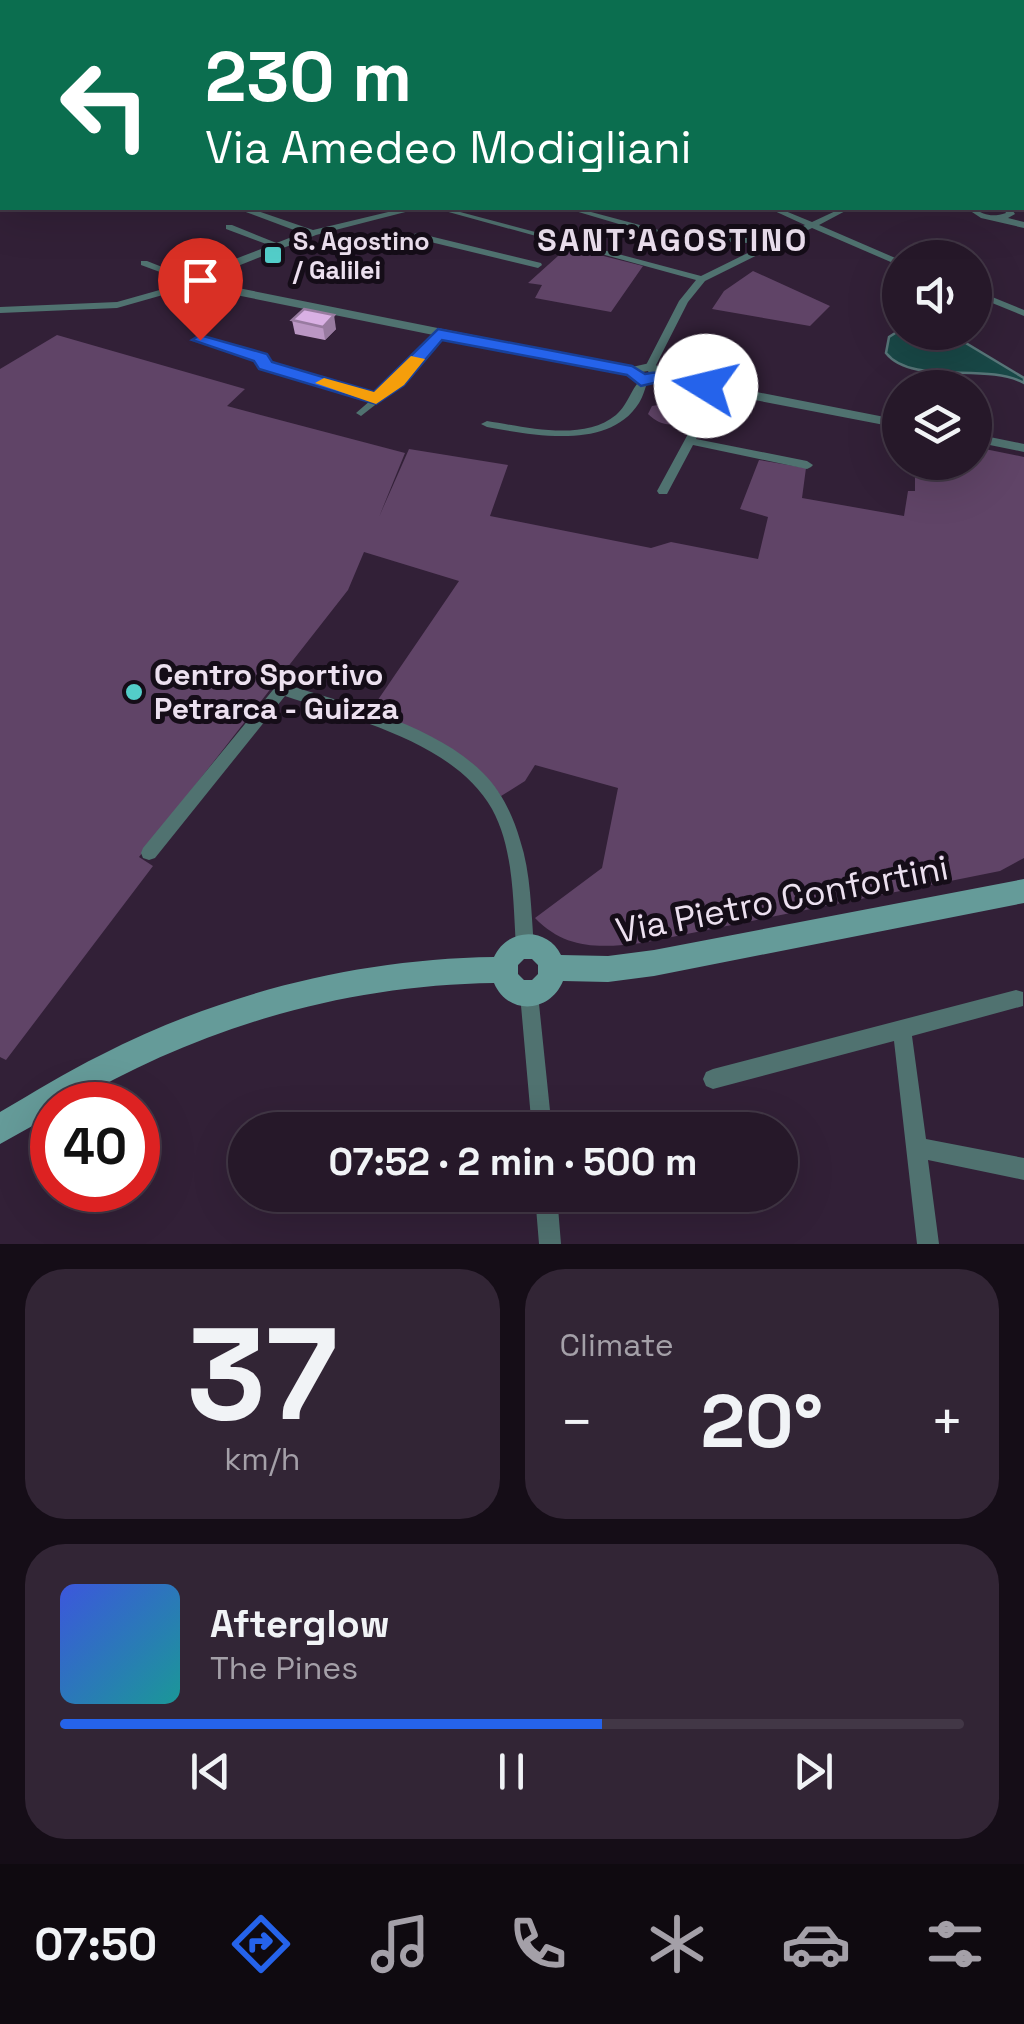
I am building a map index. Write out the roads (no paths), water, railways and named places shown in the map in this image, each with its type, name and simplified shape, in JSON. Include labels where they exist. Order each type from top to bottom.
[{"type":"main road","name":"Via Pietro Confortini","points":[[554,968],[608,969],[654,963],[1024,891]]},
{"type":"main road","points":[[525,946],[542,951],[554,968],[548,984],[528,994],[514,989],[504,970],[508,956],[525,946]]},
{"type":"main road","points":[[0,1129],[126,1058],[269,1003],[345,984],[413,973],[504,970]]},
{"type":"street","points":[[246,210],[312,233]]},
{"type":"street","points":[[0,310],[136,301],[197,282],[312,233],[408,210]]},
{"type":"street","points":[[444,210],[531,237],[702,279]]},
{"type":"street","points":[[576,210],[666,235],[772,242]]},
{"type":"street","points":[[776,210],[882,256]]},
{"type":"street","points":[[487,424],[550,433],[588,432],[623,416],[684,300],[702,279],[843,210]]},
{"type":"street","points":[[973,210],[979,215],[1024,224]]},
{"type":"street","points":[[998,218],[1009,210],[1024,224]]},
{"type":"street","points":[[229,228],[280,246]]},
{"type":"street","points":[[418,236],[538,264]]},
{"type":"street","points":[[507,257],[516,250]]},
{"type":"street","points":[[144,263],[197,282],[438,334],[882,420]]},
{"type":"street","points":[[992,300],[1024,313]]},
{"type":"street","points":[[361,413],[398,382],[438,334]]},
{"type":"street","points":[[200,340],[261,357],[265,366],[376,398]]},
{"type":"street","points":[[664,490],[718,388]]},
{"type":"street","points":[[690,441],[807,465]]},
{"type":"street","points":[[992,441],[1024,448]]},
{"type":"street","points":[[149,852],[282,689],[450,754],[478,778],[512,836],[525,946]]},
{"type":"street","points":[[528,994],[540,1112]]},
{"type":"street","points":[[714,1079],[1016,999]]},
{"type":"street","points":[[902,1030],[928,1244]]},
{"type":"street","points":[[916,1147],[1024,1169]]},
{"type":"street","points":[[547,1212],[550,1244]]},
{"type":"place","name":"S. Agostino / Galilei","points":[[273,255]]},
{"type":"place","name":"Centro Sportivo Petrarca - Guizza","points":[[134,692]]},
{"type":"district","name":"SANT'AGOSTINO","points":[[673,240]]}]
